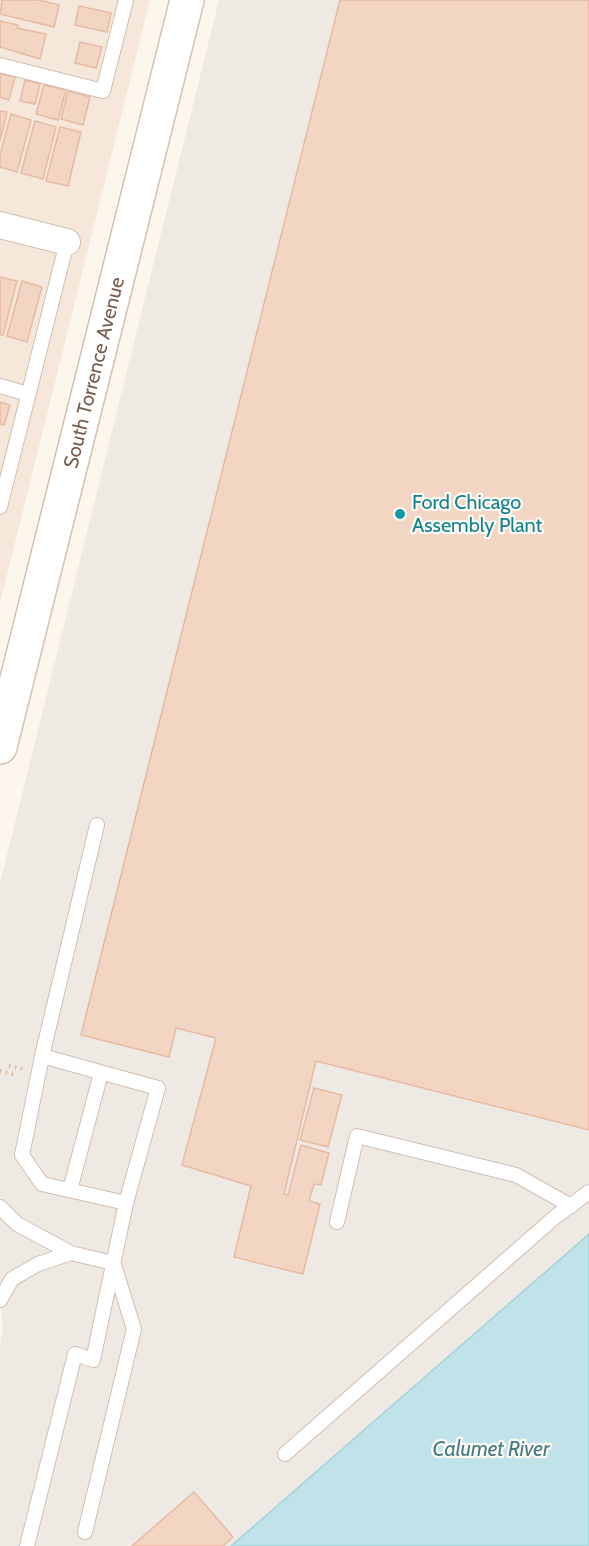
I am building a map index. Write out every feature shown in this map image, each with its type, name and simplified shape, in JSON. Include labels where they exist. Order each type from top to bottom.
[{"type":"main road","name":"South Torrence Avenue","points":[[0,747],[187,0]]},
{"type":"main road","points":[[0,665],[35,608]]},
{"type":"street","points":[[0,225],[67,242]]},
{"type":"lane","points":[[0,65],[103,91],[126,0]]},
{"type":"lane","points":[[0,507],[67,242]]},
{"type":"lane","points":[[0,386],[28,394]]},
{"type":"lane","points":[[97,825],[42,1056],[22,1155],[42,1184],[126,1203]]},
{"type":"lane","points":[[27,1546],[75,1354],[93,1360],[126,1203],[158,1088],[42,1056]]},
{"type":"lane","points":[[70,1190],[101,1073]]},
{"type":"lane","points":[[337,1222],[357,1136],[516,1175],[571,1206]]},
{"type":"lane","points":[[285,1454],[410,1343],[589,1192]]},
{"type":"lane","points":[[0,1207],[17,1224],[71,1253],[113,1263]]},
{"type":"lane","points":[[0,1300],[12,1279],[38,1264],[71,1253]]},
{"type":"lane","points":[[85,1532],[134,1329],[113,1263]]},
{"type":"path","points":[[0,1071],[15,1075]]},
{"type":"shaded area","points":[[0,0],[150,0],[0,603]]},
{"type":"shaded area","name":"Ford Chicago Assembly Plant","points":[[219,0],[589,0],[589,1234],[231,1546],[0,1546],[0,1346],[3,1329],[0,1298],[0,883]]},
{"type":"water","name":"Calumet River","points":[[589,1234],[589,1546],[231,1546]]},
{"type":"building","points":[[2,0],[39,0],[59,5],[54,27],[0,14]]},
{"type":"building","name":"Ford Chicago Assembly Plant","points":[[340,0],[589,0],[589,1130],[316,1061],[284,1194],[288,1195],[301,1145],[329,1153],[321,1185],[314,1184],[309,1201],[320,1204],[303,1274],[234,1257],[251,1186],[182,1165],[216,1038],[176,1028],[169,1057],[81,1035]]},
{"type":"building","points":[[79,6],[111,13],[107,32],[75,25]]},
{"type":"building","points":[[0,21],[18,25],[17,28],[46,34],[40,59],[0,47]]},
{"type":"building","points":[[80,42],[102,47],[96,68],[75,63]]},
{"type":"building","points":[[0,74],[15,77],[9,100],[0,97]]},
{"type":"building","points":[[25,80],[40,84],[35,104],[20,101]]},
{"type":"building","points":[[44,85],[66,90],[58,120],[36,114]]},
{"type":"building","points":[[68,91],[90,97],[83,125],[61,119]]},
{"type":"building","points":[[0,111],[7,112],[0,141]]},
{"type":"building","points":[[11,114],[31,120],[17,172],[0,167],[0,155]]},
{"type":"building","points":[[35,121],[56,127],[43,179],[21,173]]},
{"type":"building","points":[[60,127],[81,132],[68,186],[46,181]]},
{"type":"building","points":[[0,277],[17,281],[3,335],[0,335]]},
{"type":"building","points":[[22,281],[42,287],[27,342],[7,336]]},
{"type":"building","points":[[0,402],[10,405],[4,425],[0,424]]},
{"type":"building","points":[[314,1088],[342,1095],[328,1147],[300,1140]]},
{"type":"building","points":[[194,1492],[233,1537],[223,1546],[132,1546]]},
{"type":"place","name":"Ford Chicago Assembly Plant","points":[[400,514]]}]
